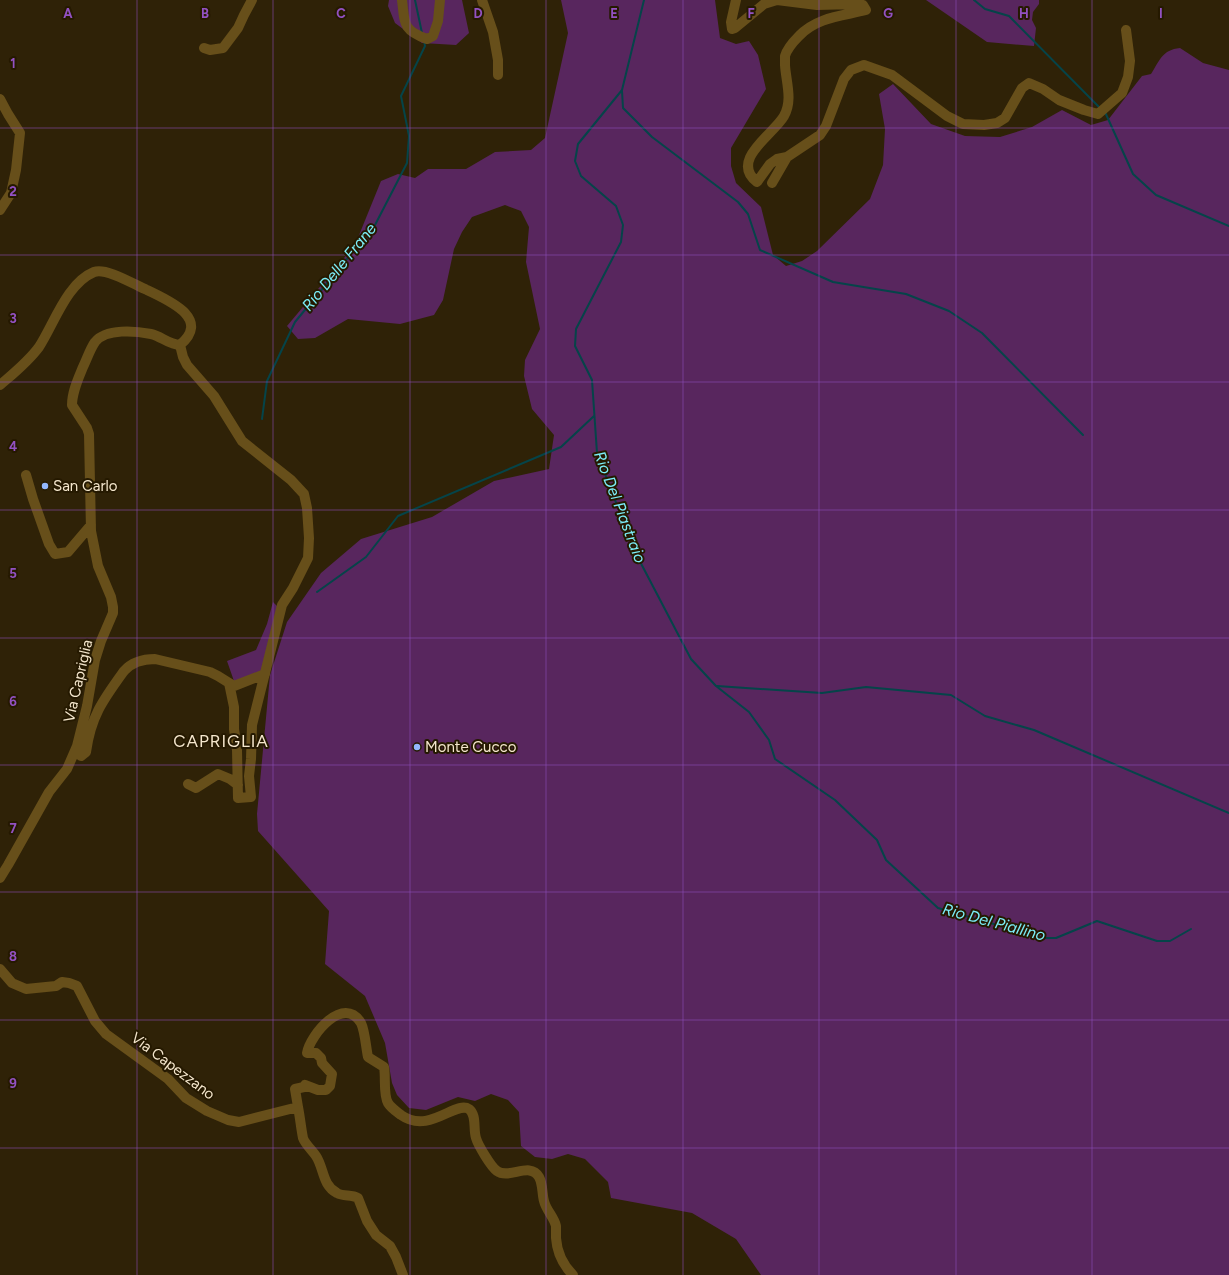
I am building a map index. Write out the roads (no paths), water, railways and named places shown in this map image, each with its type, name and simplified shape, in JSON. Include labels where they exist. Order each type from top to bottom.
[{"type":"street","points":[[204,48],[210,50],[223,48],[238,28],[252,0]]},
{"type":"street","points":[[402,0],[406,26],[414,35],[426,39],[433,36],[438,21],[440,0]]},
{"type":"street","points":[[482,0],[493,32],[498,60],[498,76]]},
{"type":"street","points":[[736,0],[731,22],[732,28],[735,28],[764,4],[777,0],[817,5],[856,4],[863,5],[866,10],[831,17],[816,24],[800,35],[785,56],[789,96],[788,107],[783,117],[754,150],[749,160],[747,169],[751,178],[757,182],[770,164],[777,159],[787,157],[820,135],[826,126],[844,79],[851,70],[864,65],[892,75],[947,116],[963,124],[984,125],[997,123],[1005,118],[1022,88],[1028,84],[1043,89],[1059,100],[1098,114],[1122,93],[1128,77],[1130,61],[1126,30]]},
{"type":"street","points":[[0,99],[20,133],[16,170],[10,193],[0,210]]},
{"type":"street","points":[[772,183],[787,157]]},
{"type":"street","points":[[0,385],[17,371],[35,352],[66,300],[75,287],[88,275],[98,271],[111,274],[160,296],[183,309],[190,320],[191,326],[188,334],[180,344],[183,357],[187,365],[214,396],[242,441],[291,480],[304,494],[307,508],[309,538],[308,558],[293,588],[282,605],[252,725],[249,776],[251,797],[238,798],[234,707],[229,683]]},
{"type":"street","name":"Via Capriglia","points":[[77,746],[87,706],[95,660],[113,613],[113,607],[111,597],[96,555],[91,525],[89,434],[87,428],[74,408],[72,401],[75,388],[80,373],[94,344],[100,337],[120,332],[154,335],[172,344],[180,344]]},
{"type":"street","points":[[26,475],[32,499],[37,508],[49,544],[55,554],[68,552],[91,525]]},
{"type":"street","points":[[77,746],[76,751],[81,756],[86,752],[91,726],[96,713],[128,666],[147,659],[155,659],[210,672],[234,686],[265,674]]},
{"type":"street","points":[[0,878],[48,792],[67,769],[77,746]]},
{"type":"street","points":[[188,784],[196,788],[218,774],[238,785]]},
{"type":"street","name":"Via Capezzano","points":[[0,969],[12,984],[26,989],[56,986],[62,982],[77,986],[95,1021],[106,1034],[168,1079],[186,1098],[207,1111],[228,1120],[239,1122],[298,1107]]},
{"type":"street","points":[[403,1275],[390,1246],[376,1235],[367,1221],[358,1198],[352,1195],[344,1196],[336,1193],[328,1186],[322,1175],[317,1157],[304,1140],[295,1089],[306,1084],[318,1090],[326,1090],[330,1086],[332,1074],[322,1063],[321,1058],[316,1053],[307,1053],[308,1046],[320,1030],[334,1016],[340,1013],[350,1014],[361,1023],[368,1057],[384,1067],[386,1074],[385,1093],[388,1102],[394,1110],[405,1118],[417,1122],[429,1121],[462,1107],[468,1109],[473,1114],[476,1138],[490,1164],[497,1171],[504,1174],[526,1170],[532,1171],[539,1177],[544,1202],[556,1225],[557,1251],[562,1262],[573,1275]]},
{"type":"waterway","name":"Rio Delle Frane","points":[[415,0],[422,33]]},
{"type":"waterway","name":"Rio Del Piastraio","points":[[644,0],[622,90],[578,144],[575,161],[581,176],[616,206],[623,225],[621,242],[576,329],[575,346],[592,380],[597,453],[635,552],[691,659],[716,686],[749,712],[769,740],[775,759],[835,800],[877,840],[886,860],[938,908],[1042,938],[1056,938],[1097,921],[1157,941],[1170,941],[1191,929]]},
{"type":"waterway","points":[[974,0],[985,9],[1009,16],[1100,108]]},
{"type":"waterway","name":"Rio Delle Frane","points":[[262,419],[267,381],[295,322],[375,225],[407,163],[409,136],[401,96],[425,46],[424,41]]},
{"type":"waterway","points":[[622,91],[623,108],[652,137],[738,202],[748,214],[760,250],[833,282],[906,294],[949,311],[982,333],[1083,435]]},
{"type":"waterway","points":[[1105,112],[1133,174],[1156,195],[1229,226]]},
{"type":"waterway","points":[[317,592],[366,557],[398,516],[561,447],[594,416]]},
{"type":"waterway","points":[[717,686],[822,693],[866,687],[951,695],[985,716],[1034,730],[1229,813]]},
{"type":"place","name":"San Carlo","points":[[45,486]]},
{"type":"place","name":"Monte Cucco","points":[[417,747]]},
{"type":"district","name":"CAPRIGLIA","points":[[221,741]]},
{"type":"water label","name":"Rio Del Piallino","points":[[994,922]]}]
